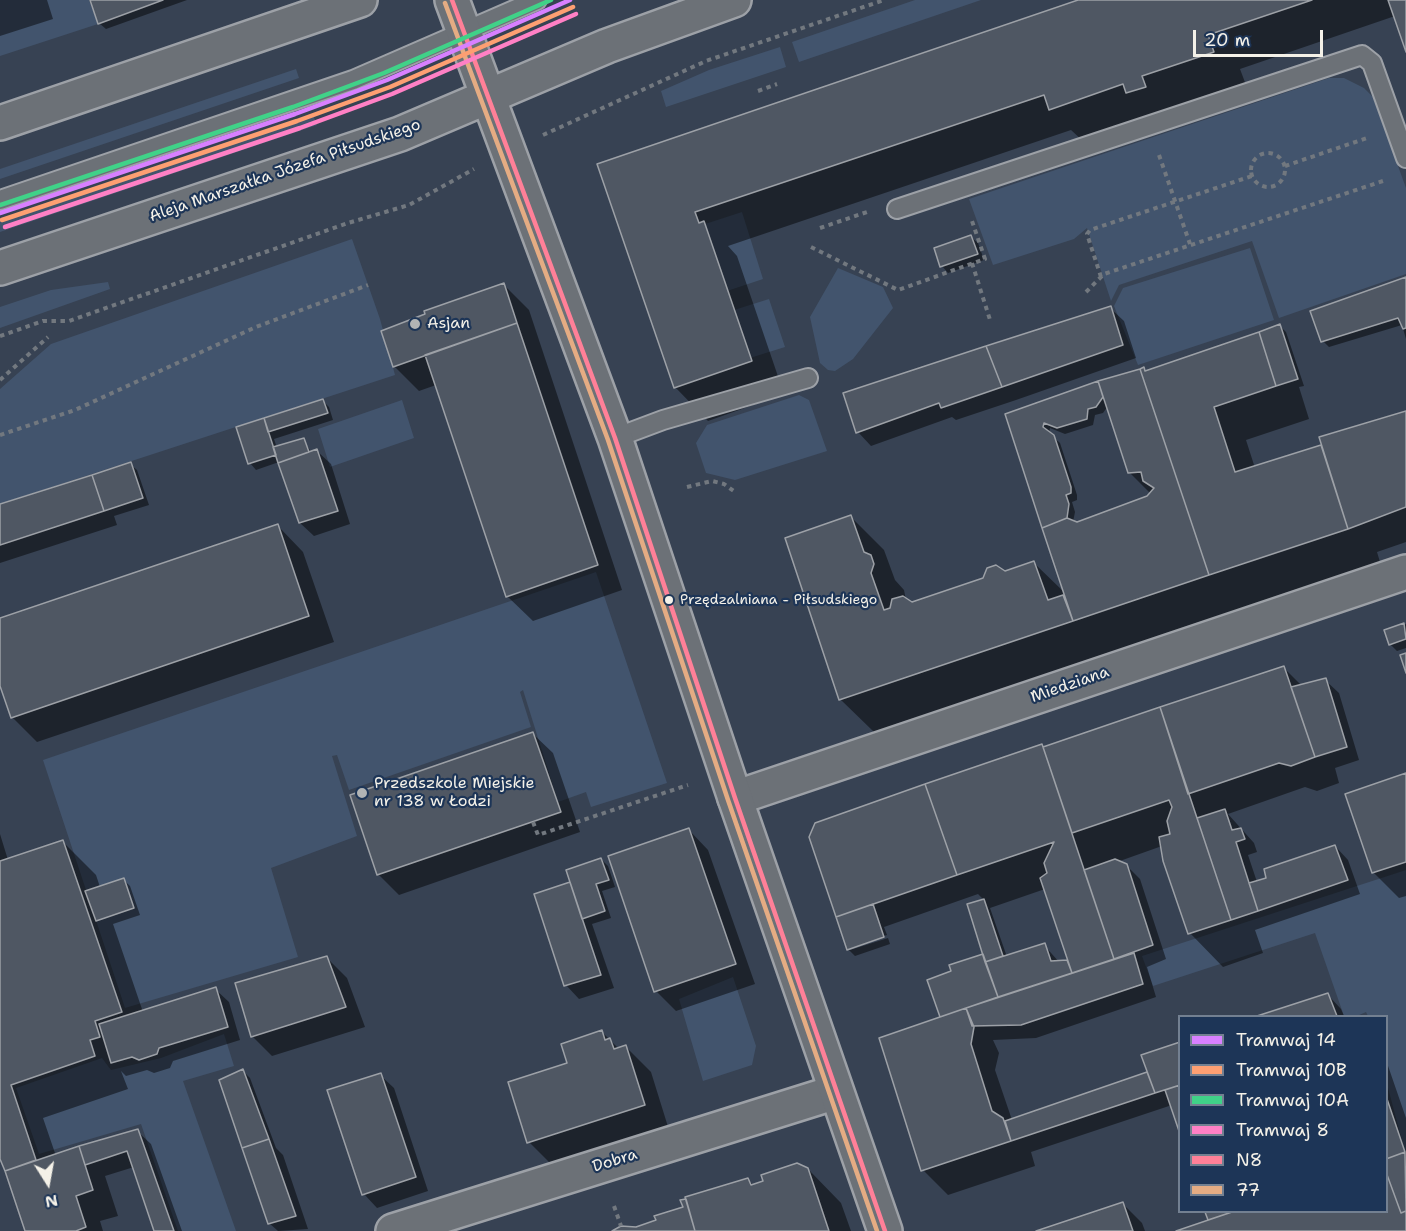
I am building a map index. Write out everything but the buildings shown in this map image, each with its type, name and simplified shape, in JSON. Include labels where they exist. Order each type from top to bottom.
[{"type":"street","points":[[0,123],[360,0]]},
{"type":"street","points":[[452,0],[615,438],[735,798],[885,1231]]},
{"type":"street","name":"Aleja Marszałka Józefa Piłsudskiego","points":[[0,268],[356,150],[607,46],[734,0]]},
{"type":"street","name":"Miedziana","points":[[735,798],[1406,572]]},
{"type":"street","name":"Dobra","points":[[393,1231],[836,1092]]},
{"type":"lane","points":[[0,200],[353,80],[537,0]]},
{"type":"lane","points":[[897,209],[1362,55],[1372,63],[1406,158]]},
{"type":"lane","points":[[615,438],[663,420],[808,378]]},
{"type":"path","points":[[0,336],[43,321],[69,321],[348,223],[409,205],[428,192],[510,151],[706,61],[884,0]]},
{"type":"path","points":[[758,91],[777,84]]},
{"type":"path","points":[[1149,126],[1190,244]]},
{"type":"path","points":[[1285,166],[1396,128]]},
{"type":"path","points":[[1265,153],[1276,154],[1285,166],[1283,179],[1269,188],[1259,184],[1252,176],[1254,159],[1265,153]]},
{"type":"path","points":[[1101,277],[1087,234],[1090,230],[1252,176]]},
{"type":"path","points":[[1086,292],[1101,277],[1190,244],[1391,179]]},
{"type":"path","points":[[811,247],[898,290],[985,259],[969,213]]},
{"type":"path","points":[[820,228],[854,217]]},
{"type":"path","points":[[971,263],[991,323]]},
{"type":"path","points":[[0,435],[75,410],[256,327],[368,285]]},
{"type":"path","points":[[0,380],[48,337]]},
{"type":"path","points":[[687,487],[712,481],[724,483],[735,492]]},
{"type":"path","points":[[533,822],[538,835],[688,785]]},
{"type":"path","points":[[614,1206],[621,1226]]},
{"type":"shaded area","points":[[0,0],[89,0],[98,24],[0,56]]},
{"type":"shaded area","points":[[915,0],[981,0],[799,62],[792,42]]},
{"type":"shaded area","points":[[780,47],[786,67],[666,107],[661,91],[709,70]]},
{"type":"shaded area","points":[[296,69],[299,78],[0,179],[0,169]]},
{"type":"shaded area","points":[[1329,78],[1344,78],[1364,88],[1373,97],[1406,188],[1406,274],[1279,318],[1252,241],[1119,285],[1111,301],[1087,228],[1074,239],[993,265],[969,199]]},
{"type":"shaded area","points":[[313,115],[317,125],[0,232],[0,221]]},
{"type":"shaded area","points":[[742,212],[763,279],[727,291],[705,224]]},
{"type":"shaded area","points":[[352,239],[380,319],[395,375],[0,504],[0,389],[51,344]]},
{"type":"shaded area","points":[[1250,248],[1274,320],[1138,365],[1114,306],[1123,288]]},
{"type":"shaded area","points":[[838,268],[883,287],[893,308],[853,359],[835,371],[828,370],[820,363],[810,317]]},
{"type":"shaded area","points":[[108,282],[110,289],[0,328],[0,307],[51,290]]},
{"type":"shaded area","points":[[769,299],[785,347],[750,358],[734,310]]},
{"type":"shaded area","points":[[799,395],[809,400],[827,451],[735,480],[706,473],[696,443],[707,425]]},
{"type":"shaded area","points":[[402,400],[414,438],[330,467],[318,429]]},
{"type":"shaded area","name":"Przedszkole Miejskie nr 138 w Łodzi","points":[[596,572],[667,783],[591,807],[586,792],[558,802],[523,690],[520,692],[531,727],[349,790],[337,755],[332,756],[357,836],[271,868],[298,957],[125,1008],[43,760]]},
{"type":"shaded area","points":[[1406,870],[1406,1152],[1388,1088],[1388,1015],[1368,1015],[1366,1012],[1359,1015],[1344,1015],[1315,933],[1153,986],[1142,956]]},
{"type":"shaded area","points":[[733,977],[756,1046],[752,1065],[703,1081],[679,999]]},
{"type":"shaded area","points":[[224,1034],[234,1066],[183,1081],[236,1231],[178,1231],[141,1124],[39,1154],[16,1088],[102,1058],[111,1070],[161,1058]]},
{"type":"tram line","name":"10A","points":[[0,205],[293,107],[384,73],[551,0]]},
{"type":"tram line","name":"14","points":[[0,213],[295,114],[387,80],[570,0]]},
{"type":"tram line","name":"10B","points":[[2,220],[297,121],[390,87],[573,7]]},
{"type":"tram line","name":"8","points":[[5,227],[300,128],[392,94],[576,14]]},
{"type":"transit line","name":"N8","points":[[452,0],[615,438],[735,798],[885,1231]]},
{"type":"transit line","name":"77","points":[[445,3],[608,440],[728,800],[877,1231]]},
{"type":"place","name":"Asjan","points":[[415,324]]},
{"type":"place","name":"Przędzalniana - Piłsudskiego","points":[[669,600]]},
{"type":"place","name":"Przedszkole Miejskie nr 138 w Łodzi","points":[[362,793]]}]
